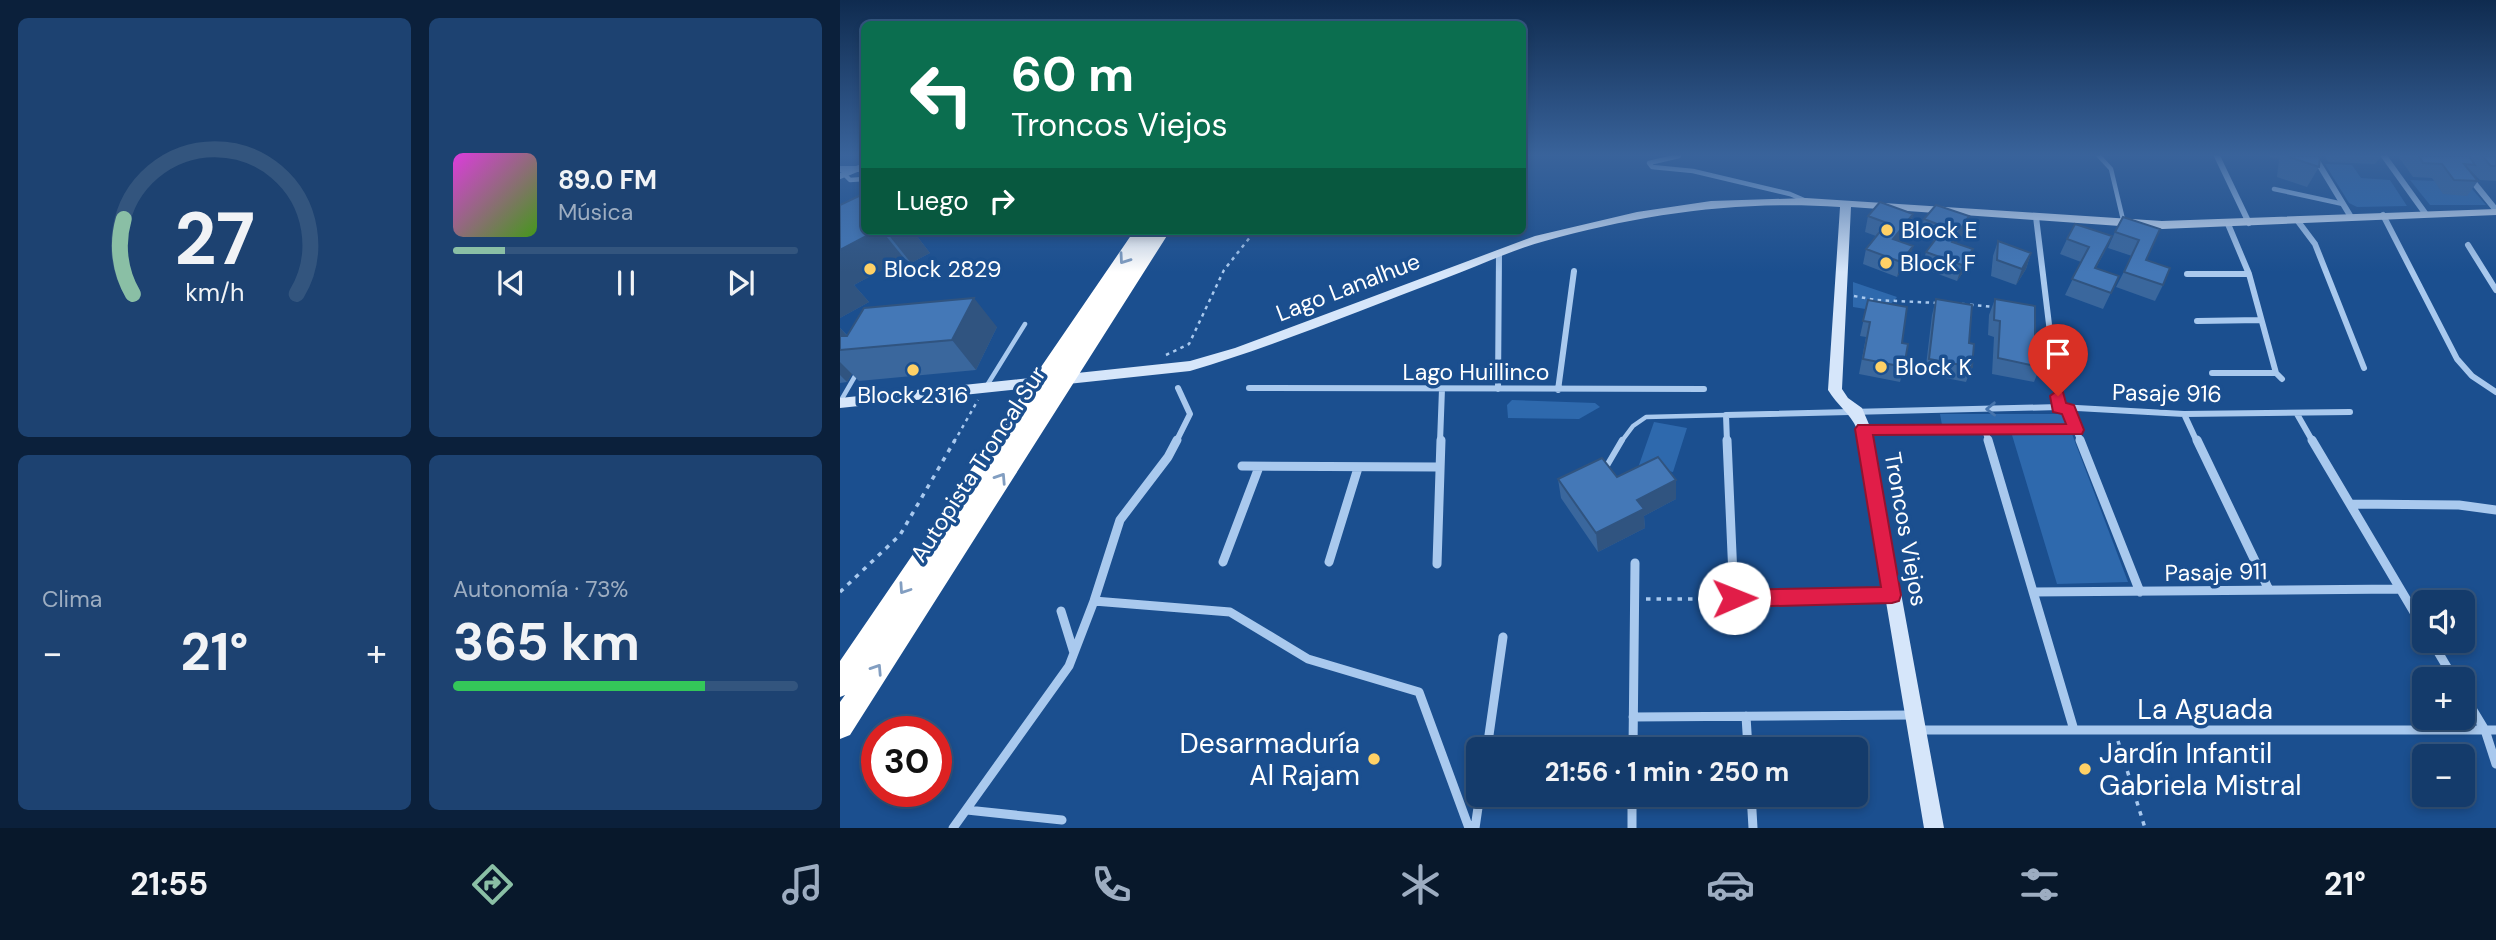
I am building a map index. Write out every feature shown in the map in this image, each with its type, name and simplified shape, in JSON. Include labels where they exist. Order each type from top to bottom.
[{"type":"highway","name":"Autopista Troncal Sur","points":[[840,684],[1140,235]]},
{"type":"highway","name":"Autopista Troncal Sur","points":[[840,726],[1158,235]]},
{"type":"main road","name":"Lago Lanalhue","points":[[840,402],[1190,366],[1240,351],[1499,253],[1566,231],[1661,210],[1735,202],[1806,201],[2124,223],[2228,224],[2496,211]]},
{"type":"main road","name":"Troncos Viejos","points":[[1846,205],[1835,390],[1843,402],[1857,412],[1864,429],[1934,828]]},
{"type":"street","points":[[2235,195],[2249,223]]},
{"type":"street","points":[[2337,195],[2351,217]]},
{"type":"street","points":[[2412,195],[2425,213]]},
{"type":"street","points":[[2483,195],[2496,211]]},
{"type":"street","points":[[2383,215],[2457,359],[2472,376],[2496,391]]},
{"type":"street","points":[[2036,217],[2064,409],[2076,430],[2140,592]]},
{"type":"street","points":[[2297,220],[2315,244],[2364,369]]},
{"type":"street","points":[[2212,373],[2279,376],[2249,274],[2228,224]]},
{"type":"street","points":[[2468,245],[2496,290]]},
{"type":"street","points":[[1498,389],[1499,253]]},
{"type":"street","points":[[1558,390],[1574,271]]},
{"type":"street","points":[[2187,274],[2249,274]]},
{"type":"street","points":[[2197,321],[2261,320]]},
{"type":"street","points":[[953,828],[1069,666],[1094,601],[1119,520],[1168,457],[1189,414],[1178,388]]},
{"type":"street","name":"Lago Huillinco","points":[[1249,388],[1703,389]]},
{"type":"street","points":[[1437,564],[1442,389]]},
{"type":"street","name":"Pasaje 916","points":[[1726,415],[2064,409],[2183,414],[2350,412]]},
{"type":"street","points":[[2183,414],[2269,590]]},
{"type":"street","points":[[2297,414],[2412,609]]},
{"type":"street","points":[[1726,415],[1734,598],[1892,595]]},
{"type":"street","points":[[1864,429],[2076,430]]},
{"type":"street","points":[[1985,430],[2074,730]]},
{"type":"street","points":[[1242,466],[1438,467]]},
{"type":"street","points":[[1223,562],[1259,467]]},
{"type":"street","points":[[1329,562],[1358,468]]},
{"type":"street","points":[[2351,505],[2459,505],[2496,510]]},
{"type":"street","points":[[1633,737],[1635,563]]},
{"type":"street","name":"Pasaje 911","points":[[2033,592],[2400,589]]},
{"type":"street","points":[[1094,601],[1230,612],[1308,659],[1419,692],[1469,828]]},
{"type":"street","points":[[1061,611],[1074,653]]},
{"type":"street","points":[[1489,737],[1503,637]]},
{"type":"street","points":[[2475,713],[2485,730],[2496,764]]},
{"type":"street","points":[[1746,716],[1747,737]]},
{"type":"street","name":"La Aguada","points":[[1633,717],[1746,716],[2115,732],[2496,730]]},
{"type":"street","points":[[1475,828],[1478,807]]},
{"type":"street","points":[[1632,807],[1632,828]]},
{"type":"street","points":[[1752,807],[1753,828]]},
{"type":"street","points":[[967,810],[1062,820]]},
{"type":"lane","points":[[1791,195],[1806,201]]},
{"type":"lane","points":[[2117,195],[2124,223]]},
{"type":"lane","points":[[2300,195],[2343,204]]},
{"type":"lane","points":[[989,388],[1025,324]]},
{"type":"lane","points":[[840,402],[861,367]]},
{"type":"lane","points":[[1605,469],[1631,426],[1639,420],[1647,417],[1726,415]]},
{"type":"path","points":[[1153,371],[1164,355],[1189,344],[1224,270],[1252,235]]},
{"type":"path","points":[[1841,293],[1876,300],[1940,303]]},
{"type":"path","points":[[1952,303],[2002,309]]},
{"type":"path","points":[[840,592],[900,535],[989,388]]},
{"type":"path","points":[[1635,598],[1734,598]]},
{"type":"path","points":[[2115,732],[2145,828]]},
{"type":"shaded area","points":[[2344,195],[2400,195],[2407,206],[2357,207],[2349,203]]},
{"type":"shaded area","points":[[2422,195],[2477,195],[2486,205],[2430,205]]},
{"type":"shaded area","points":[[1853,282],[1897,297],[1884,312],[1853,307]]},
{"type":"shaded area","points":[[1512,400],[1595,403],[1600,407],[1579,419],[1508,418],[1507,405]]},
{"type":"shaded area","points":[[1940,414],[2063,414],[2067,424],[1942,425]]},
{"type":"shaded area","points":[[1654,422],[1687,428],[1673,472],[1639,465]]},
{"type":"shaded area","points":[[2072,434],[2128,582],[2057,584],[2012,435]]},
{"type":"building","points":[[861,195],[861,235],[868,235],[840,250],[840,205]]},
{"type":"building","points":[[1880,202],[1913,214],[1893,239],[1913,246],[1901,262],[1866,249],[1887,223],[1868,216]]},
{"type":"building","points":[[1936,205],[1969,216],[1952,242],[1973,249],[1962,265],[1926,252],[1945,227],[1924,219]]},
{"type":"building","points":[[2123,217],[2160,229],[2146,260],[2170,268],[2163,285],[2124,272],[2139,240],[2115,232]]},
{"type":"building","points":[[2075,224],[2112,236],[2095,268],[2119,276],[2111,293],[2072,279],[2089,247],[2067,239]]},
{"type":"building","points":[[1998,241],[2031,253],[2022,269],[1997,260]]},
{"type":"building","points":[[974,298],[952,340],[840,350],[840,336],[847,336],[864,308]]},
{"type":"building","points":[[1936,299],[1972,305],[1969,343],[1974,344],[1972,367],[1929,359]]},
{"type":"building","points":[[1995,299],[2035,306],[2035,342],[2041,344],[2040,367],[1998,358],[2000,321],[1994,320]]},
{"type":"building","points":[[1868,300],[1907,307],[1902,343],[1908,344],[1904,367],[1863,359],[1870,322],[1863,321]]},
{"type":"building","points":[[1658,457],[1676,480],[1637,500],[1644,509],[1596,533],[1558,479],[1602,458],[1617,477]]},
{"type":"place","name":"Block E","points":[[1887,230]]},
{"type":"place","name":"Block F","points":[[1886,263]]},
{"type":"place","name":"Block 2829","points":[[870,269]]},
{"type":"place","name":"Block K","points":[[1881,367]]},
{"type":"place","name":"Block 2316","points":[[913,370]]},
{"type":"place","name":"Desarmaduría Al Rajam","points":[[1374,759]]},
{"type":"place","name":"Jardín Infantil Gabriela Mistral","points":[[2085,769]]},
{"type":"route","points":[[1734,598],[1892,595],[1864,429],[2076,430],[2068,410],[2059,407],[2058,396]]}]
